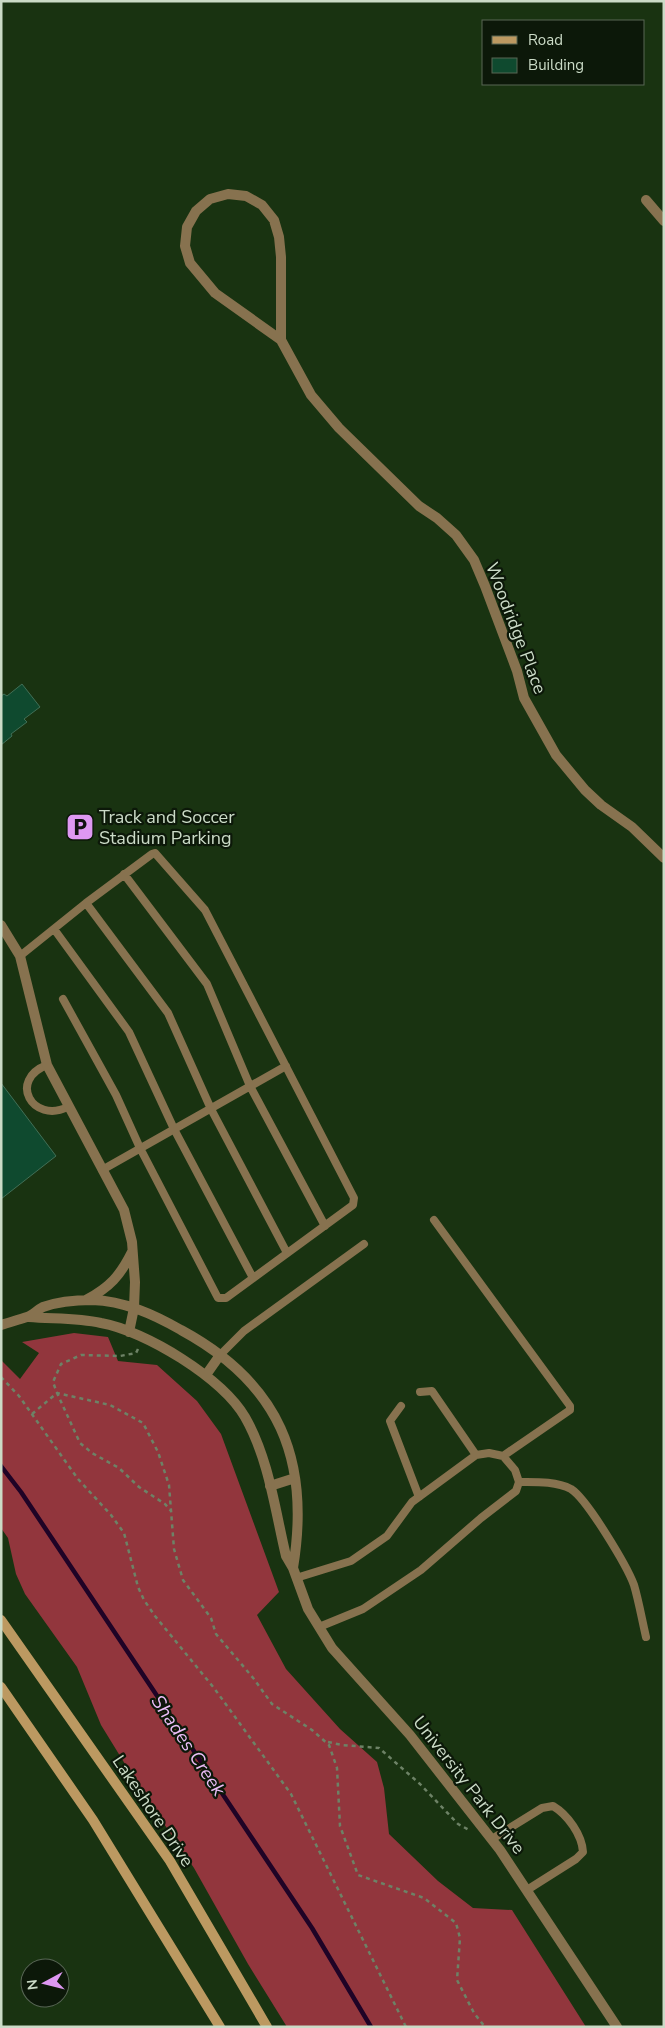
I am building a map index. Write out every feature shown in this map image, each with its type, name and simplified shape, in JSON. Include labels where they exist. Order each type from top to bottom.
[{"type":"main road","name":"Lakeshore Drive","points":[[1,1620],[170,1860],[267,2027]]},
{"type":"main road","points":[[1,1687],[93,1820],[220,2027]]},
{"type":"street","name":"Woodridge Place","points":[[281,340],[281,257],[279,237],[274,220],[262,205],[246,196],[228,194],[210,200],[196,211],[187,227],[185,246],[190,263],[215,293],[281,340],[312,394],[334,423],[419,506],[437,518],[456,535],[474,560],[505,639],[524,698],[556,755],[568,771],[601,805],[632,827],[664,858]]},
{"type":"street","points":[[646,200],[664,222]]},
{"type":"street","points":[[1,925],[20,956],[47,1065],[124,1210],[132,1251],[135,1282],[133,1333]]},
{"type":"street","points":[[85,1300],[107,1288],[116,1278],[132,1251]]},
{"type":"street","name":"University Park Drive","points":[[29,1317],[41,1308],[85,1300],[114,1302],[146,1311],[195,1337],[249,1380],[279,1422],[291,1458],[298,1497],[294,1573]]},
{"type":"street","name":"University Park Drive","points":[[1,1325],[29,1317],[103,1323],[133,1333],[212,1379],[244,1416],[256,1440],[270,1486],[286,1556],[308,1609],[332,1648],[410,1735],[492,1839],[617,2027]]},
{"type":"street","points":[[206,1375],[220,1355]]},
{"type":"street","points":[[270,1486],[295,1478]]},
{"type":"lane","points":[[20,956],[124,874],[155,853],[205,910],[354,1198],[353,1205],[226,1298],[218,1298],[140,1148],[116,1095],[63,999]]},
{"type":"lane","points":[[124,874],[207,984],[250,1086],[325,1226]]},
{"type":"lane","points":[[86,903],[168,1013],[211,1109],[287,1253]]},
{"type":"lane","points":[[54,929],[130,1032],[174,1129],[253,1278]]},
{"type":"lane","points":[[47,1065],[37,1068],[29,1077],[27,1083],[28,1096],[36,1107],[44,1111],[58,1111],[68,1107]]},
{"type":"lane","points":[[102,1170],[286,1066]]},
{"type":"lane","points":[[434,1220],[570,1406],[570,1410],[503,1456]]},
{"type":"lane","points":[[220,1355],[244,1331],[364,1244]]},
{"type":"lane","points":[[420,1392],[432,1391],[476,1455]]},
{"type":"lane","points":[[401,1406],[390,1421],[419,1497]]},
{"type":"lane","points":[[294,1573],[351,1561],[387,1536],[412,1502],[476,1455],[489,1453],[503,1456],[515,1470],[519,1482],[516,1491],[481,1518],[421,1570],[363,1609],[319,1627]]},
{"type":"lane","points":[[519,1482],[548,1482],[570,1489],[582,1499],[606,1534],[633,1583],[646,1637]]},
{"type":"lane","points":[[492,1839],[542,1808],[553,1806],[563,1812],[582,1842],[582,1852],[576,1859],[527,1890]]},
{"type":"path","points":[[133,1333],[138,1348],[136,1353],[120,1356],[81,1354],[61,1364],[54,1382],[57,1393],[80,1443],[92,1453],[120,1468],[139,1487],[165,1504],[172,1512]]},
{"type":"path","points":[[1,1377],[19,1396],[78,1479],[111,1515],[124,1533],[138,1587],[155,1616],[214,1688],[291,1794],[406,2027]]},
{"type":"path","points":[[32,1414],[57,1393]]},
{"type":"path","points":[[57,1393],[110,1405],[143,1423],[158,1452],[169,1485],[174,1549],[182,1580],[211,1618],[216,1634],[254,1678],[272,1704],[312,1730],[326,1742],[337,1768],[340,1826],[358,1875],[424,1898],[456,1922],[460,1938],[457,1980],[474,2013],[485,2027]]},
{"type":"path","points":[[326,1742],[379,1748],[420,1784],[465,1830],[471,1830],[481,1825]]},
{"type":"shaded area","points":[[74,1333],[108,1337],[118,1361],[157,1365],[197,1401],[221,1434],[279,1592],[257,1615],[286,1669],[340,1729],[377,1762],[384,1788],[389,1834],[438,1881],[473,1908],[512,1910],[586,2027],[287,2027],[248,1964],[194,1868],[141,1790],[101,1725],[77,1667],[25,1594],[16,1574],[8,1538],[1,1528],[1,1360],[20,1379],[39,1353],[22,1342]]},
{"type":"building","points":[[22,684],[40,707],[24,719],[27,722],[11,734],[12,736],[1,745],[1,696],[4,694],[7,696]]},
{"type":"building","points":[[1,1083],[56,1156],[1,1199]]},
{"type":"waterway","name":"Shades Creek","points":[[1,1466],[21,1492],[312,1928],[371,2027]]},
{"type":"place","name":"Track and Soccer Stadium Parking","points":[[80,827]]}]
